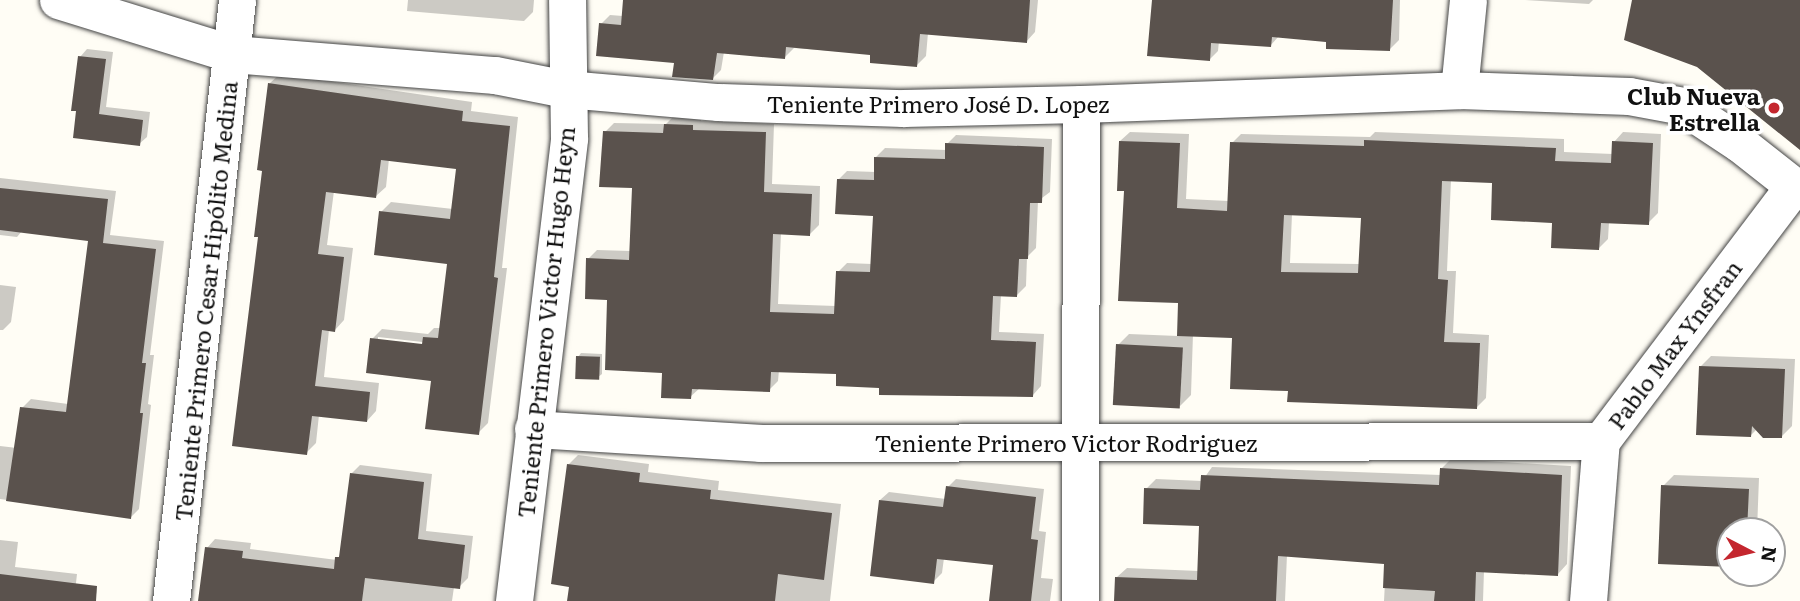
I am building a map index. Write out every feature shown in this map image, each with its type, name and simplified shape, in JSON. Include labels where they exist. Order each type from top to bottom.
[{"type":"street","name":"Teniente Primero José D. Lopez","points":[[58,0],[232,54],[495,75],[566,89],[718,102],[903,107],[1081,104],[1459,90],[1629,96],[1683,106],[1739,142],[1797,188]]},
{"type":"street","name":"Teniente Primero Cesar Hipólito Medina","points":[[171,601],[237,0]]},
{"type":"street","name":"Teniente Primero Victor Hugo Heyn","points":[[513,601],[569,138],[566,0]]},
{"type":"street","points":[[1459,90],[1468,0]]},
{"type":"street","points":[[1080,601],[1081,104]]},
{"type":"street","name":"Pablo Max Ynsfran","points":[[1588,601],[1601,441],[1797,188]]},
{"type":"street","name":"Teniente Primero Victor Rodriguez","points":[[533,429],[760,443],[1601,441]]},
{"type":"building","points":[[623,0],[1030,0],[1027,43],[920,34],[917,67],[870,63],[870,55],[786,47],[785,59],[717,53],[713,80],[672,77],[674,63],[596,56],[599,23],[621,25]]},
{"type":"building","points":[[1152,0],[1393,0],[1390,51],[1326,49],[1326,42],[1272,37],[1271,47],[1211,43],[1210,61],[1147,56]]},
{"type":"building","name":"Club Nueva Estrella","points":[[1632,0],[1800,0],[1800,150],[1697,67],[1624,40]]},
{"type":"building","points":[[78,56],[106,59],[99,114],[143,120],[140,146],[73,138],[76,111],[71,111]]},
{"type":"building","points":[[268,83],[463,111],[462,121],[510,126],[494,277],[498,278],[479,435],[425,429],[431,381],[366,373],[370,338],[422,344],[423,337],[438,338],[447,264],[374,255],[379,211],[450,219],[456,169],[381,160],[376,198],[326,192],[318,254],[344,257],[335,332],[322,330],[315,386],[370,392],[367,422],[312,416],[307,455],[232,446],[258,237],[254,237],[262,171],[257,170]]},
{"type":"building","points":[[664,124],[693,125],[693,130],[766,132],[764,192],[812,194],[810,236],[773,234],[770,312],[834,314],[836,271],[870,272],[873,216],[835,214],[837,179],[874,180],[874,157],[945,159],[945,143],[1044,147],[1042,203],[1030,203],[1028,259],[1019,259],[1017,297],[993,296],[991,340],[1036,342],[1033,397],[879,395],[879,388],[836,386],[836,374],[771,372],[770,392],[692,389],[691,399],[661,398],[662,373],[605,370],[607,300],[585,299],[586,258],[629,260],[632,188],[599,187],[603,131],[663,133]]},
{"type":"building","points":[[1364,140],[1556,148],[1555,161],[1611,163],[1612,141],[1653,143],[1649,225],[1601,223],[1599,250],[1551,248],[1552,223],[1491,220],[1492,183],[1442,181],[1438,279],[1448,280],[1444,342],[1480,343],[1477,409],[1287,402],[1288,391],[1230,389],[1232,338],[1177,336],[1178,303],[1118,301],[1124,191],[1117,191],[1119,141],[1180,143],[1177,208],[1227,211],[1230,142],[1364,146]],"holes":[[[1284,215],[1361,218],[1358,273],[1281,272]]]},
{"type":"building","points":[[0,188],[108,199],[103,243],[156,249],[142,363],[146,363],[140,413],[143,413],[131,519],[6,501],[20,407],[66,412],[88,241],[0,230]]},
{"type":"building","points":[[1116,344],[1183,348],[1180,408],[1113,405]]},
{"type":"building","points":[[576,356],[600,357],[599,380],[575,379]]},
{"type":"building","points":[[1699,366],[1785,369],[1782,438],[1763,438],[1752,426],[1751,437],[1696,435]]},
{"type":"building","points":[[567,464],[640,473],[639,482],[711,490],[710,499],[832,513],[824,580],[778,574],[775,601],[567,601],[569,587],[551,584]]},
{"type":"building","points":[[1440,468],[1562,475],[1558,576],[1476,572],[1475,601],[1434,601],[1435,591],[1383,588],[1384,564],[1278,556],[1276,601],[1114,601],[1115,577],[1197,580],[1199,526],[1143,524],[1144,488],[1200,490],[1201,475],[1439,485]]},
{"type":"building","points":[[350,473],[424,482],[418,539],[465,545],[460,589],[365,578],[362,601],[198,601],[205,547],[243,551],[242,558],[334,569],[335,557],[339,557]]},
{"type":"building","points":[[1661,485],[1749,489],[1748,517],[1716,517],[1716,566],[1658,564]]},
{"type":"building","points":[[946,486],[1036,497],[1031,539],[1038,540],[1031,601],[989,601],[993,565],[937,559],[934,584],[870,576],[879,500],[943,507]]},
{"type":"building","points":[[0,574],[97,586],[96,601],[0,601]]},
{"type":"place","name":"Club Nueva Estrella","points":[[1774,108]]}]
